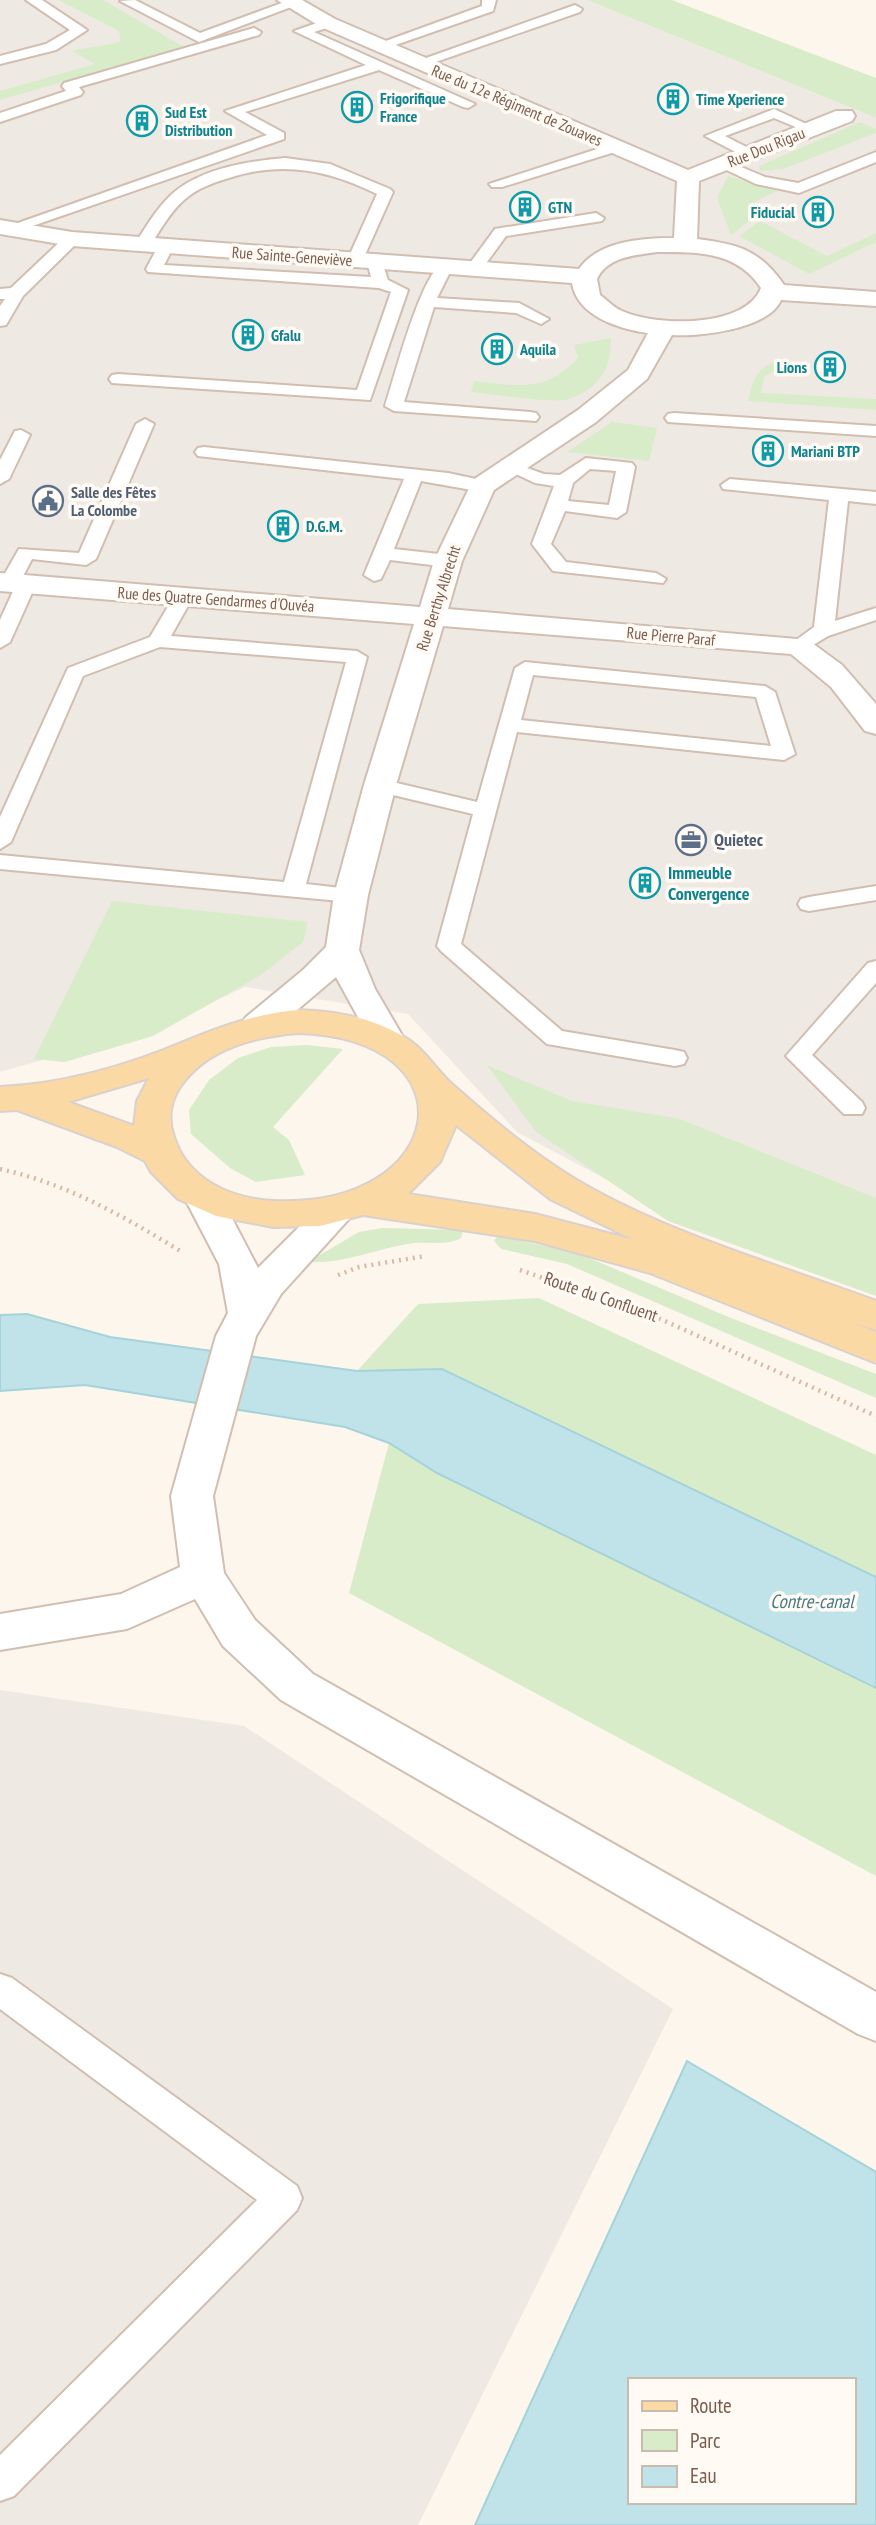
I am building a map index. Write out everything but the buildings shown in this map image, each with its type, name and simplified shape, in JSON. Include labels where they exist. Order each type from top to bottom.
[{"type":"main road","points":[[11,1099],[141,1068],[201,1048],[228,1034],[258,1026],[304,1021],[349,1027],[388,1042],[415,1062],[432,1086],[525,1163],[594,1206],[710,1254],[876,1316]]},
{"type":"main road","points":[[201,1048],[174,1069],[157,1096],[152,1125],[160,1153],[176,1176],[202,1195],[255,1212],[290,1216],[352,1206],[483,1217],[591,1241],[692,1274],[876,1348]]},
{"type":"main road","points":[[352,1206],[397,1185],[426,1155],[435,1138],[439,1112],[432,1086]]},
{"type":"main road","points":[[11,1099],[117,1133],[160,1153]]},
{"type":"street","name":"Rue du 12e Régiment de Zouaves","points":[[290,2],[378,56],[419,63],[688,178]]},
{"type":"street","name":"Rue Dou Rigau","points":[[688,178],[844,116]]},
{"type":"street","points":[[685,245],[688,178]]},
{"type":"street","name":"Rue Sainte-Geneviève","points":[[5,228],[72,239],[154,245],[370,269],[444,268],[585,277]]},
{"type":"street","points":[[657,245],[685,245],[726,252],[758,266],[770,279],[773,292],[766,306],[750,317],[725,325],[663,328],[635,323],[611,314],[594,303],[585,290],[585,277],[594,265],[610,256],[657,245]]},
{"type":"street","points":[[773,292],[876,299]]},
{"type":"street","name":"Rue Berthy Albrecht","points":[[342,950],[351,895],[380,785],[448,561],[483,486],[587,416],[638,374],[663,328]]},
{"type":"street","name":"Rue des Quatre Gendarmes d'Ouvéa","points":[[11,583],[432,616]]},
{"type":"street","name":"Rue Pierre Paraf","points":[[432,616],[810,639],[824,661],[855,694],[876,725]]},
{"type":"street","points":[[258,1026],[315,978],[342,950],[358,989],[388,1042]]},
{"type":"street","points":[[202,1195],[238,1264],[241,1323],[192,1496],[203,1576],[239,1633],[298,1687],[876,2018]]},
{"type":"street","points":[[241,1323],[277,1271],[352,1206]]},
{"type":"street","points":[[0,1632],[127,1611],[203,1576]]},
{"type":"lane","points":[[0,60],[51,47],[80,30],[33,0]]},
{"type":"lane","points":[[5,228],[279,136],[232,111],[378,56],[488,8],[489,0]]},
{"type":"lane","points":[[127,1],[199,38],[290,2]]},
{"type":"lane","points":[[419,63],[575,9]]},
{"type":"lane","points":[[0,118],[76,92],[69,86],[254,32]]},
{"type":"lane","points":[[378,56],[468,104]]},
{"type":"lane","points":[[749,154],[712,136],[774,113],[810,129]]},
{"type":"lane","points":[[497,184],[616,147]]},
{"type":"lane","points":[[722,164],[761,181],[799,188],[876,157]]},
{"type":"lane","points":[[118,379],[364,396],[400,290],[370,269],[154,269],[154,245],[174,201],[195,185],[246,166],[301,162],[351,174],[385,192],[370,269]]},
{"type":"lane","points":[[853,166],[876,173]]},
{"type":"lane","points":[[473,270],[500,232],[596,218]]},
{"type":"lane","points":[[0,321],[8,293],[72,239]]},
{"type":"lane","points":[[444,268],[427,302],[394,406],[530,417]]},
{"type":"lane","points":[[427,302],[519,308],[541,319]]},
{"type":"lane","points":[[674,418],[876,431]]},
{"type":"lane","points":[[0,551],[86,559],[145,424]]},
{"type":"lane","points":[[0,479],[21,435]]},
{"type":"lane","points":[[204,452],[415,474],[483,486]]},
{"type":"lane","points":[[558,505],[617,512],[626,467],[586,463],[564,481],[558,505],[541,544],[560,567],[656,579]]},
{"type":"lane","points":[[510,467],[541,479],[564,481]]},
{"type":"lane","points":[[374,575],[415,474]]},
{"type":"lane","points":[[730,485],[876,498]]},
{"type":"lane","points":[[810,639],[839,495]]},
{"type":"lane","points":[[2,631],[11,583],[26,553]]},
{"type":"lane","points":[[383,553],[448,561]]},
{"type":"lane","points":[[158,641],[183,597]]},
{"type":"lane","points":[[810,639],[876,614]]},
{"type":"lane","points":[[0,842],[75,673],[158,641],[357,657],[293,889]]},
{"type":"lane","points":[[507,725],[784,754],[765,692],[525,668],[507,725],[449,946],[555,1038],[675,1058]]},
{"type":"lane","points":[[380,785],[485,810]]},
{"type":"lane","points":[[0,862],[351,895]]},
{"type":"lane","points":[[809,904],[876,893]]},
{"type":"lane","points":[[852,1108],[799,1056],[876,968]]},
{"type":"lane","points":[[0,1989],[284,2197],[0,2482]]},
{"type":"path","points":[[0,1169],[40,1178],[106,1206],[174,1250],[193,1256]]},
{"type":"path","points":[[330,1278],[359,1267],[413,1256],[436,1256]]},
{"type":"path","name":"Route du Confluent","points":[[507,1267],[570,1283],[660,1318],[876,1416]]},
{"type":"shaded area","points":[[0,0],[587,0],[876,118],[876,1284],[662,1209],[517,1132],[408,1014],[245,987],[159,1027],[0,1072]]},
{"type":"shaded area","points":[[0,1690],[244,1726],[673,2009],[418,2525],[0,2525]]},
{"type":"green space","points":[[59,0],[103,0],[184,47],[0,100],[0,91],[95,64],[72,51],[121,41],[119,31]]},
{"type":"green space","points":[[587,0],[672,0],[876,78],[876,118]]},
{"type":"green space","points":[[860,122],[876,129],[876,133],[783,169],[760,171],[759,166]]},
{"type":"green space","points":[[728,176],[777,191],[750,204],[749,221],[731,235],[717,198]]},
{"type":"green space","points":[[760,221],[827,256],[876,233],[876,242],[809,274],[739,236]]},
{"type":"green space","points":[[611,338],[609,359],[602,376],[589,389],[569,399],[537,400],[471,392],[474,381],[518,385],[542,382],[566,369],[578,358],[574,345]]},
{"type":"green space","points":[[782,358],[789,362],[764,377],[761,393],[876,399],[876,410],[748,401],[758,374]]},
{"type":"green space","points":[[612,422],[657,428],[649,461],[567,452]]},
{"type":"green space","points":[[112,901],[308,922],[303,942],[261,975],[153,1036],[65,1062],[34,1059]]},
{"type":"green space","points":[[307,1045],[343,1049],[273,1127],[289,1140],[305,1175],[256,1182],[230,1168],[191,1134],[189,1110],[209,1080],[238,1058],[271,1047]]},
{"type":"green space","points":[[487,1065],[572,1101],[680,1119],[876,1198],[876,1296],[668,1221],[536,1132]]},
{"type":"green space","points":[[383,1228],[463,1230],[461,1238],[455,1241],[414,1243],[346,1259],[308,1262],[359,1232]]},
{"type":"green space","points":[[498,1236],[575,1252],[731,1318],[876,1374],[876,1398],[567,1264],[501,1249],[494,1241]]},
{"type":"green space","points":[[539,1298],[876,1455],[876,1577],[442,1369],[357,1371],[418,1304]]},
{"type":"green space","points":[[389,1443],[437,1473],[876,1688],[876,1876],[349,1593]]},
{"type":"water","name":"Contre-canal","points":[[27,1314],[110,1337],[357,1371],[442,1369],[876,1577],[876,1688],[437,1473],[389,1443],[345,1427],[85,1385],[0,1391],[0,1315]]},
{"type":"water","points":[[687,2061],[876,2172],[876,2525],[475,2525]]},
{"type":"place","name":"Time Xperience","points":[[673,99]]},
{"type":"place","name":"Frigorifique France","points":[[357,107]]},
{"type":"place","name":"Sud Est Distribution","points":[[142,121]]},
{"type":"place","name":"GTN","points":[[525,207]]},
{"type":"place","name":"Fiducial","points":[[818,212]]},
{"type":"place","name":"Gfalu","points":[[248,335]]},
{"type":"place","name":"Aquila","points":[[497,349]]},
{"type":"place","name":"Lions","points":[[830,367]]},
{"type":"place","name":"Mariani BTP","points":[[768,451]]},
{"type":"place","name":"Salle des Fêtes La Colombe","points":[[48,501]]},
{"type":"place","name":"D.G.M.","points":[[283,526]]},
{"type":"place","name":"Quietec","points":[[691,840]]},
{"type":"place","name":"Immeuble Convergence","points":[[645,883]]}]
